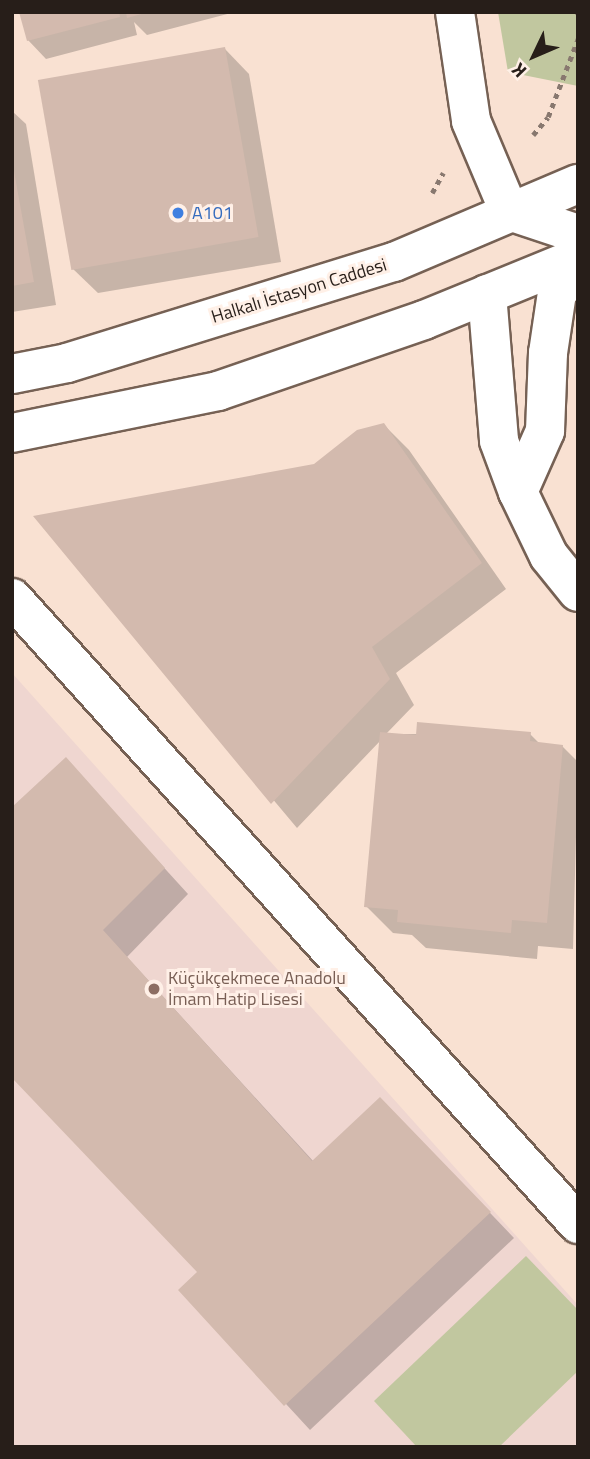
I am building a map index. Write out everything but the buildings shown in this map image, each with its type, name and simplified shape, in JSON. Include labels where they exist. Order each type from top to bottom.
[{"type":"main road","points":[[455,12],[471,121],[509,211],[578,234]]},
{"type":"main road","name":"Halkalı İstasyon Caddesi","points":[[12,374],[68,363],[394,262],[578,184]]},
{"type":"main road","points":[[12,433],[218,391],[487,294],[578,257]]},
{"type":"main road","points":[[518,492],[545,431],[548,353],[557,293],[578,269]]},
{"type":"main road","points":[[487,294],[499,441],[518,492],[549,556],[578,592]]},
{"type":"main road","points":[[12,598],[578,1224]]},
{"type":"path","points":[[533,135],[548,117],[578,39]]},
{"type":"path","points":[[429,201],[444,171]]},
{"type":"shaded area","name":"Küçükçekmece Anadolu İmam Hatip Lisesi","points":[[12,673],[578,1305],[578,1447],[12,1447]]},
{"type":"green space","points":[[498,12],[578,12],[578,86],[508,72]]},
{"type":"green space","points":[[526,1256],[578,1310],[578,1371],[499,1447],[417,1447],[374,1401]]},
{"type":"place","name":"A101","points":[[178,213]]},
{"type":"place","name":"Küçükçekmece Anadolu İmam Hatip Lisesi","points":[[154,989]]}]
